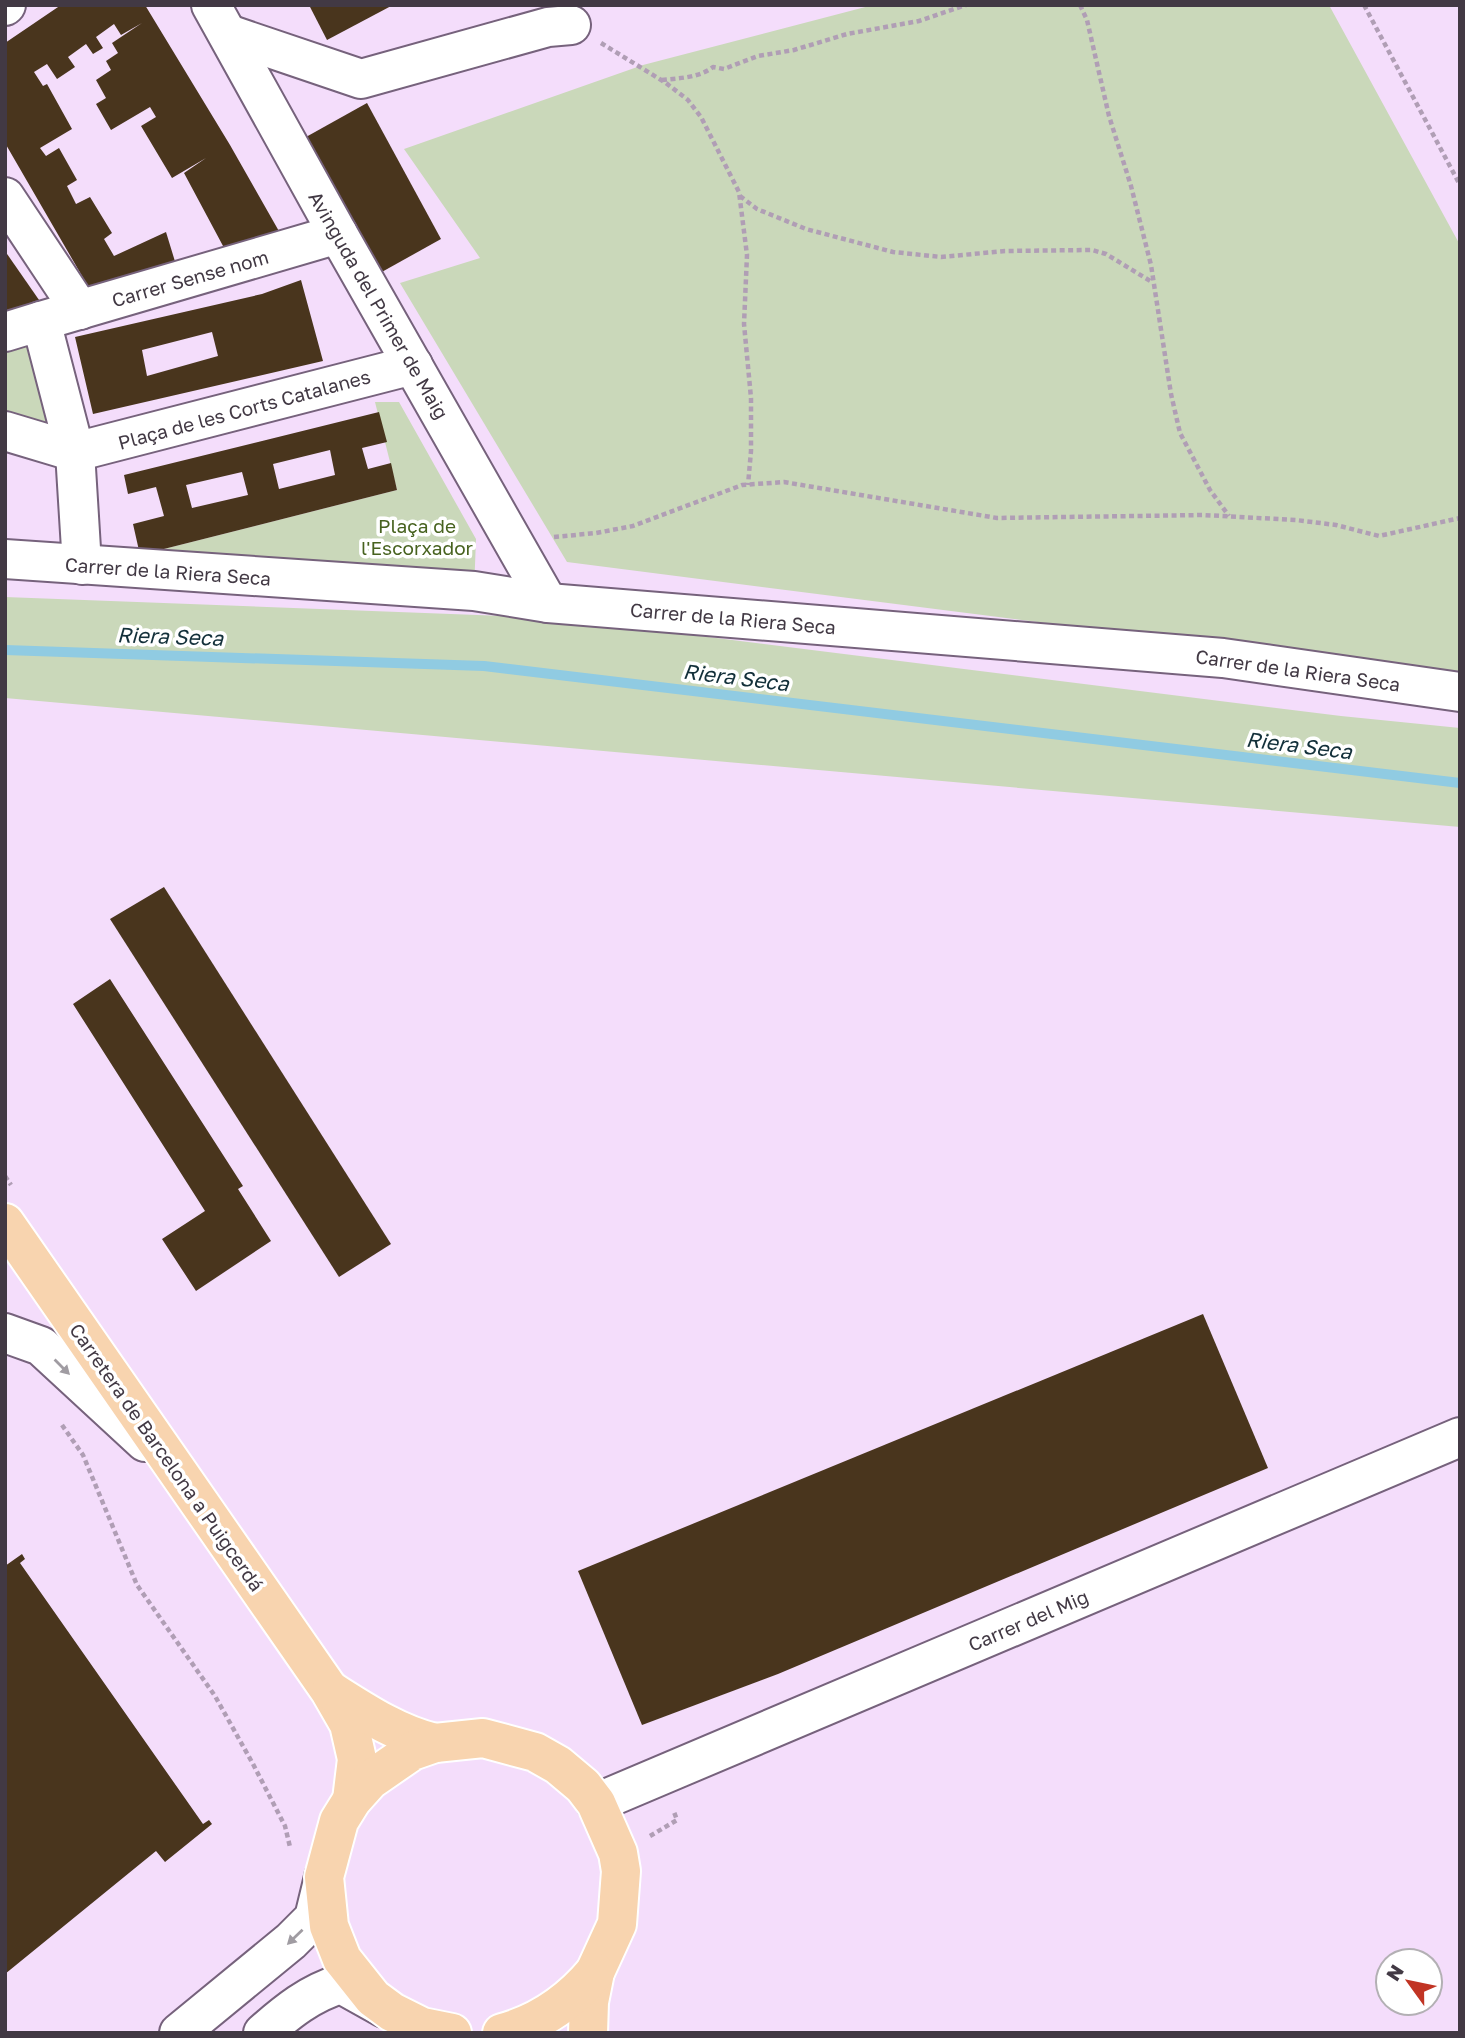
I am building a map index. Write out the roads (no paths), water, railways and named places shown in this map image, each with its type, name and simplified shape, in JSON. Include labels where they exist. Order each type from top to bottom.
[{"type":"main road","name":"Carretera de Barcelona a Puigcerdá","points":[[9,1205],[176,1471],[330,1691],[349,1724],[357,1759],[352,1800]]},
{"type":"main road","name":"Carretera de Barcelona a Puigcerdá","points":[[330,1691],[377,1720],[416,1739],[435,1743]]},
{"type":"main road","points":[[452,2033],[422,2027],[392,2012],[373,1998],[342,1959],[329,1926],[324,1877],[336,1828],[352,1800],[370,1780],[412,1751],[435,1743],[483,1738],[535,1752],[558,1765],[583,1786],[596,1803],[618,1853],[621,1871],[617,1924],[595,1972],[589,2002],[588,2033]]},
{"type":"main road","points":[[502,2033],[520,2028],[566,2004],[595,1972]]},
{"type":"street","points":[[220,20],[361,79],[548,27],[571,25]]},
{"type":"street","name":"Avinguda del Primer de Maig","points":[[220,20],[548,603]]},
{"type":"street","points":[[5,197],[80,310]]},
{"type":"street","name":"Carrer Sense nom","points":[[5,331],[338,234]]},
{"type":"street","points":[[41,321],[75,452],[82,565]]},
{"type":"street","name":"Plaça de les Corts Catalanes","points":[[75,452],[412,365]]},
{"type":"street","points":[[5,431],[75,452]]},
{"type":"street","name":"Carrer de la Riera Seca","points":[[5,559],[474,591],[548,603],[1223,657],[1460,692]]},
{"type":"street","points":[[5,1333],[41,1346],[72,1377],[109,1406],[176,1471]]},
{"type":"street","name":"Carrer del Mig","points":[[596,1803],[1460,1437]]},
{"type":"street","points":[[179,2033],[291,1941],[314,1918],[324,1877]]},
{"type":"street","points":[[263,2033],[303,2001],[319,1991],[341,1984],[392,2012]]},
{"type":"waterway","name":"Riera Seca","points":[[5,650],[484,666],[1460,783]]},
{"type":"park label","name":"Plaça de l'Escorxador","points":[[417,536]]}]
